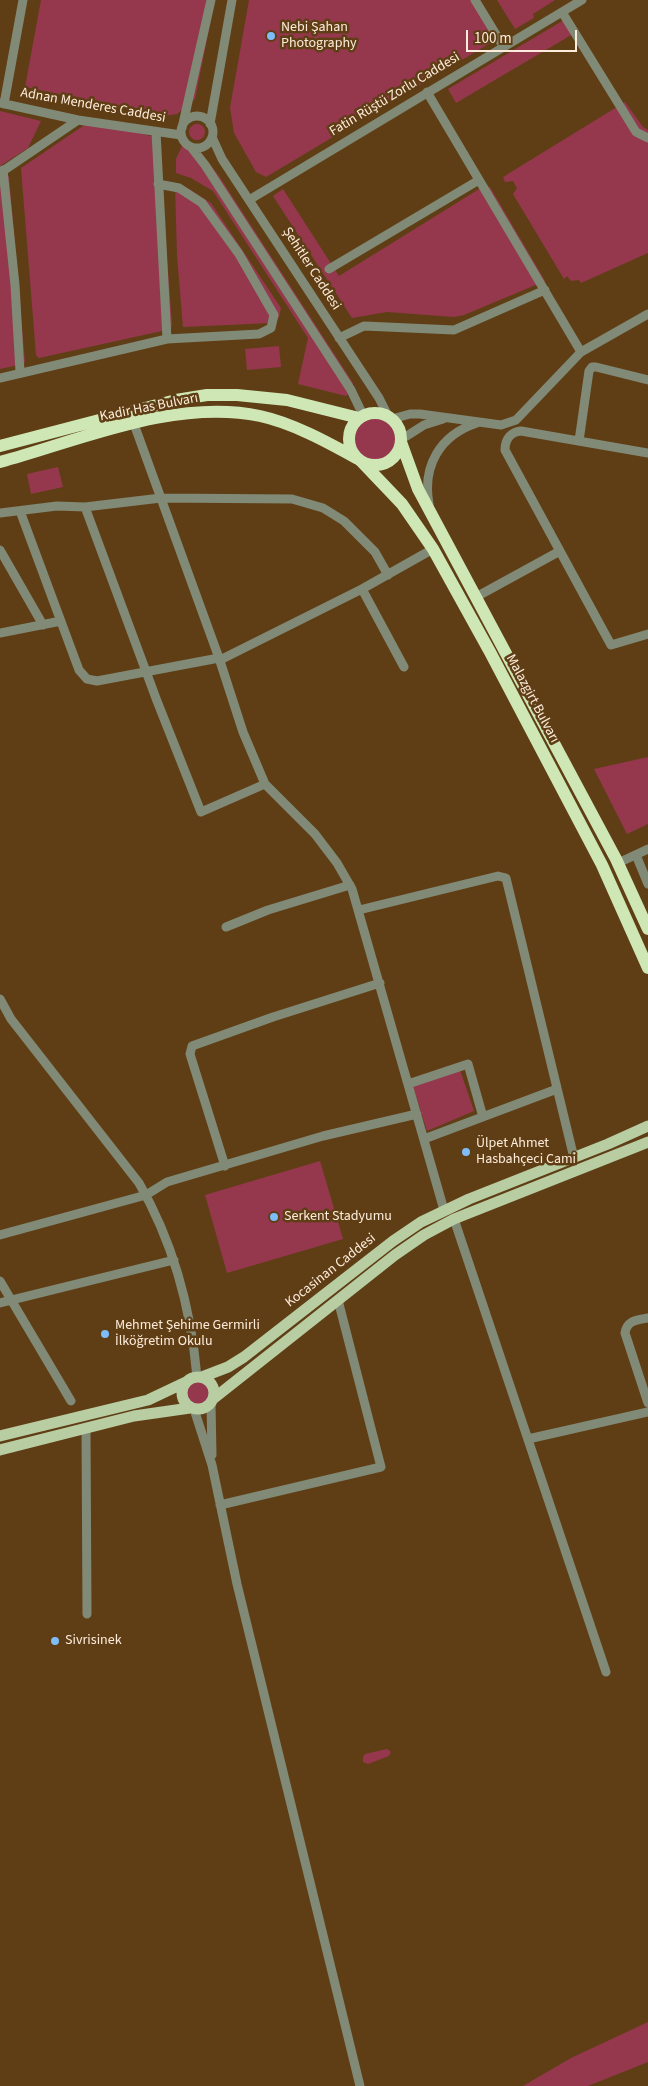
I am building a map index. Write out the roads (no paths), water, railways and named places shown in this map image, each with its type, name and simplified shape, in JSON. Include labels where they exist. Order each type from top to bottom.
[{"type":"highway","name":"Kadir Has Bulvarı","points":[[0,446],[176,400],[207,395],[237,395],[287,400],[361,416]]},
{"type":"highway","name":"Kadir Has Bulvarı","points":[[0,462],[134,424],[190,413],[218,411],[274,420],[336,447],[360,460]]},
{"type":"highway","points":[[373,412],[390,417],[399,428],[401,440],[398,452],[387,462],[372,465],[360,460],[352,450],[349,435],[352,426],[361,416],[373,412]]},
{"type":"highway","name":"Malazgirt Bulvarı","points":[[401,440],[418,489],[618,863],[648,929]]},
{"type":"highway","name":"Malazgirt Bulvarı","points":[[360,460],[402,504],[432,549],[490,652],[602,865],[648,968]]},
{"type":"main road","name":"Kocasinan Caddesi","points":[[200,1377],[228,1367],[244,1358],[393,1241],[444,1210],[648,1126]]},
{"type":"main road","name":"Kocasinan Caddesi","points":[[212,1401],[410,1244],[454,1219],[648,1142]]},
{"type":"main road","points":[[0,1436],[148,1400],[200,1377],[212,1384],[214,1393],[212,1401],[203,1409],[192,1408],[149,1413],[0,1450]]},
{"type":"main road","points":[[186,1382],[182,1389],[182,1398],[192,1408]]},
{"type":"street","points":[[2,104],[23,0]]},
{"type":"street","points":[[211,0],[181,132],[183,140],[205,164],[340,373],[361,416]]},
{"type":"street","points":[[191,147],[201,148],[206,145],[212,136],[210,124],[232,0]]},
{"type":"street","points":[[475,0],[504,46]]},
{"type":"street","name":"Fatin Rüştü Zorlu Caddesi","points":[[249,200],[582,0]]},
{"type":"street","points":[[562,12],[636,132],[648,138]]},
{"type":"street","points":[[427,92],[581,352]]},
{"type":"street","name":"Adnan Menderes Caddesi","points":[[2,104],[78,120],[156,132],[181,132]]},
{"type":"street","points":[[181,132],[184,123],[192,117],[203,118],[210,124]]},
{"type":"street","points":[[20,372],[15,285],[2,172],[78,120]]},
{"type":"street","points":[[156,132],[167,339]]},
{"type":"street","name":"Şehitler Caddesi","points":[[212,136],[222,159],[390,417]]},
{"type":"street","points":[[329,269],[479,180]]},
{"type":"street","points":[[0,378],[167,339],[259,334],[271,328],[274,316],[239,254],[202,203],[179,188],[158,184]]},
{"type":"street","points":[[340,338],[364,326],[454,330],[545,290]]},
{"type":"street","points":[[390,417],[410,414],[501,425],[516,420],[581,352],[648,314]]},
{"type":"street","points":[[579,441],[589,371],[592,367],[648,380]]},
{"type":"street","points":[[401,440],[424,425],[448,418]]},
{"type":"street","points":[[432,514],[428,497],[428,480],[435,454],[443,443],[453,435],[481,422]]},
{"type":"street","points":[[508,423],[511,434]]},
{"type":"street","points":[[134,424],[220,659],[243,732],[265,784],[315,834],[337,863],[350,885],[359,910],[444,1210]]},
{"type":"street","points":[[648,453],[521,431],[511,434],[505,443],[505,450],[611,645],[648,634]]},
{"type":"street","points":[[0,513],[57,506],[85,507],[161,498],[282,498],[314,504],[332,512],[358,534],[375,552],[388,575]]},
{"type":"street","points":[[85,507],[201,812],[265,784]]},
{"type":"street","points":[[20,511],[79,670],[87,679],[97,682],[220,659],[388,575],[432,549]]},
{"type":"street","points":[[0,550],[43,625]]},
{"type":"street","points":[[476,597],[560,551]]},
{"type":"street","points":[[362,588],[404,667]]},
{"type":"street","points":[[0,634],[61,622]]},
{"type":"street","points":[[618,863],[648,849]]},
{"type":"street","points":[[636,854],[648,884]]},
{"type":"street","points":[[359,910],[504,876],[507,880],[574,1158]]},
{"type":"street","points":[[226,927],[268,910],[350,885]]},
{"type":"street","points":[[225,1166],[190,1054],[192,1046],[273,1017],[380,983]]},
{"type":"street","points":[[0,999],[11,1019],[133,1175],[146,1195],[174,1260],[188,1310],[200,1377]]},
{"type":"street","points":[[408,1084],[468,1064],[483,1117]]},
{"type":"street","points":[[424,1139],[557,1089]]},
{"type":"street","points":[[0,1234],[146,1195],[167,1182],[330,1134],[417,1114]]},
{"type":"street","points":[[454,1219],[606,1672]]},
{"type":"street","points":[[0,1302],[174,1260]]},
{"type":"street","points":[[0,1281],[71,1401]]},
{"type":"street","points":[[220,1505],[381,1467],[338,1300]]},
{"type":"street","points":[[648,1318],[630,1322],[626,1327],[625,1333],[648,1403]]},
{"type":"street","points":[[212,1401],[212,1465]]},
{"type":"street","points":[[192,1408],[212,1465],[360,2086]]},
{"type":"street","points":[[528,1439],[648,1412]]},
{"type":"street","points":[[86,1430],[87,1614]]},
{"type":"place","name":"Nebi Şahan Photography","points":[[271,36]]},
{"type":"place","name":"Ülpet Ahmet Hasbahçeci Cami","points":[[466,1152]]},
{"type":"place","name":"Serkent Stadyumu","points":[[274,1217]]},
{"type":"place","name":"Mehmet Şehime Germirli İlköğretim Okulu","points":[[105,1334]]},
{"type":"place","name":"Sivrisinek","points":[[55,1641]]}]
